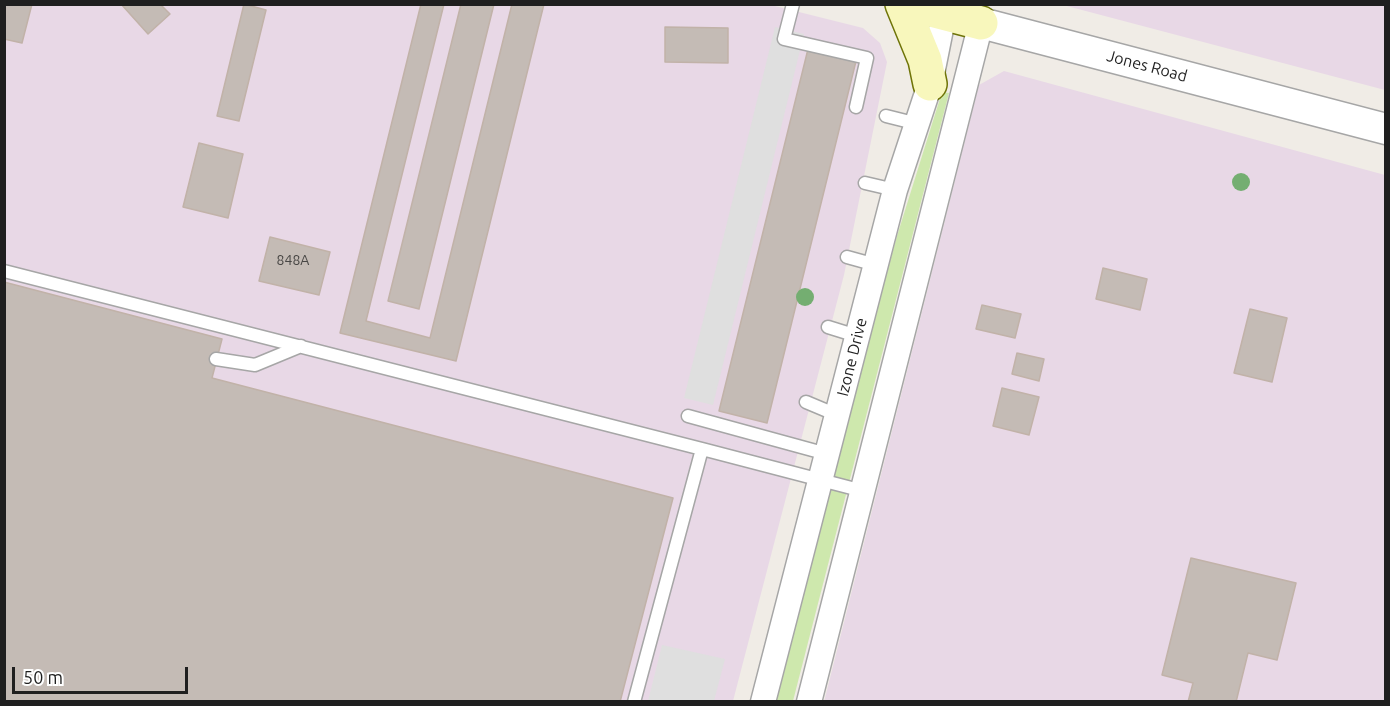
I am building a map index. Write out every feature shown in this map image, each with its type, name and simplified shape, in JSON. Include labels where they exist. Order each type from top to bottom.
[{"type":"main road","points":[[902,4],[925,60],[930,84]]},
{"type":"main road","name":"Jones Road","points":[[930,8],[981,23]]},
{"type":"street","name":"Izone Drive","points":[[763,702],[895,190],[930,84],[930,8]]},
{"type":"street","name":"Jones Road","points":[[981,23],[1386,129]]},
{"type":"street","points":[[809,702],[981,23]]},
{"type":"lane","points":[[793,4],[784,39],[867,58],[856,107]]},
{"type":"lane","points":[[886,116],[918,124]]},
{"type":"lane","points":[[865,183],[895,190]]},
{"type":"lane","points":[[847,257],[876,265]]},
{"type":"lane","points":[[4,271],[702,449],[820,482],[863,491]]},
{"type":"lane","points":[[828,327],[857,336]]},
{"type":"lane","points":[[216,359],[255,365],[301,346]]},
{"type":"lane","points":[[806,402],[837,415]]},
{"type":"lane","points":[[688,416],[827,454]]},
{"type":"lane","points":[[634,702],[702,449]]},
{"type":"shaded area","points":[[4,5],[771,5],[863,28],[880,43],[887,62],[844,275],[733,701],[5,701]]},
{"type":"shaded area","points":[[1063,5],[1385,5],[1385,90]]},
{"type":"shaded area","points":[[775,27],[804,34],[713,405],[684,398]]},
{"type":"shaded area","points":[[1004,71],[1385,175],[1385,701],[824,702],[979,85]]},
{"type":"shaded area","points":[[662,645],[725,659],[714,701],[648,701]]},
{"type":"green space","points":[[942,92],[949,93],[793,701],[773,702],[846,418],[897,236]]},
{"type":"building","points":[[4,4],[32,4],[22,43],[4,39]]},
{"type":"building","points":[[121,4],[160,4],[170,14],[148,34]]},
{"type":"building","points":[[244,4],[266,10],[239,121],[217,116]]},
{"type":"building","points":[[421,4],[444,4],[366,321],[430,338],[512,4],[544,4],[456,361],[340,333]]},
{"type":"building","points":[[461,4],[494,4],[419,309],[388,301]]},
{"type":"building","points":[[665,27],[728,28],[728,63],[665,62]]},
{"type":"building","points":[[809,45],[857,57],[767,423],[719,411]]},
{"type":"building","points":[[199,143],[243,154],[228,218],[183,207]]},
{"type":"building","points":[[270,237],[330,252],[319,295],[259,281]]},
{"type":"building","points":[[1103,268],[1147,279],[1140,310],[1096,299]]},
{"type":"building","points":[[4,282],[222,339],[212,378],[673,498],[620,702],[4,702]]},
{"type":"building","points":[[982,305],[1021,314],[1015,338],[976,329]]},
{"type":"building","points":[[1250,309],[1287,318],[1272,382],[1234,373]]},
{"type":"building","points":[[1017,353],[1044,359],[1039,381],[1012,374]]},
{"type":"building","points":[[1002,388],[1039,397],[1029,435],[993,426]]},
{"type":"building","points":[[1191,558],[1296,583],[1277,660],[1248,653],[1236,702],[1188,702],[1193,683],[1162,675]]}]
